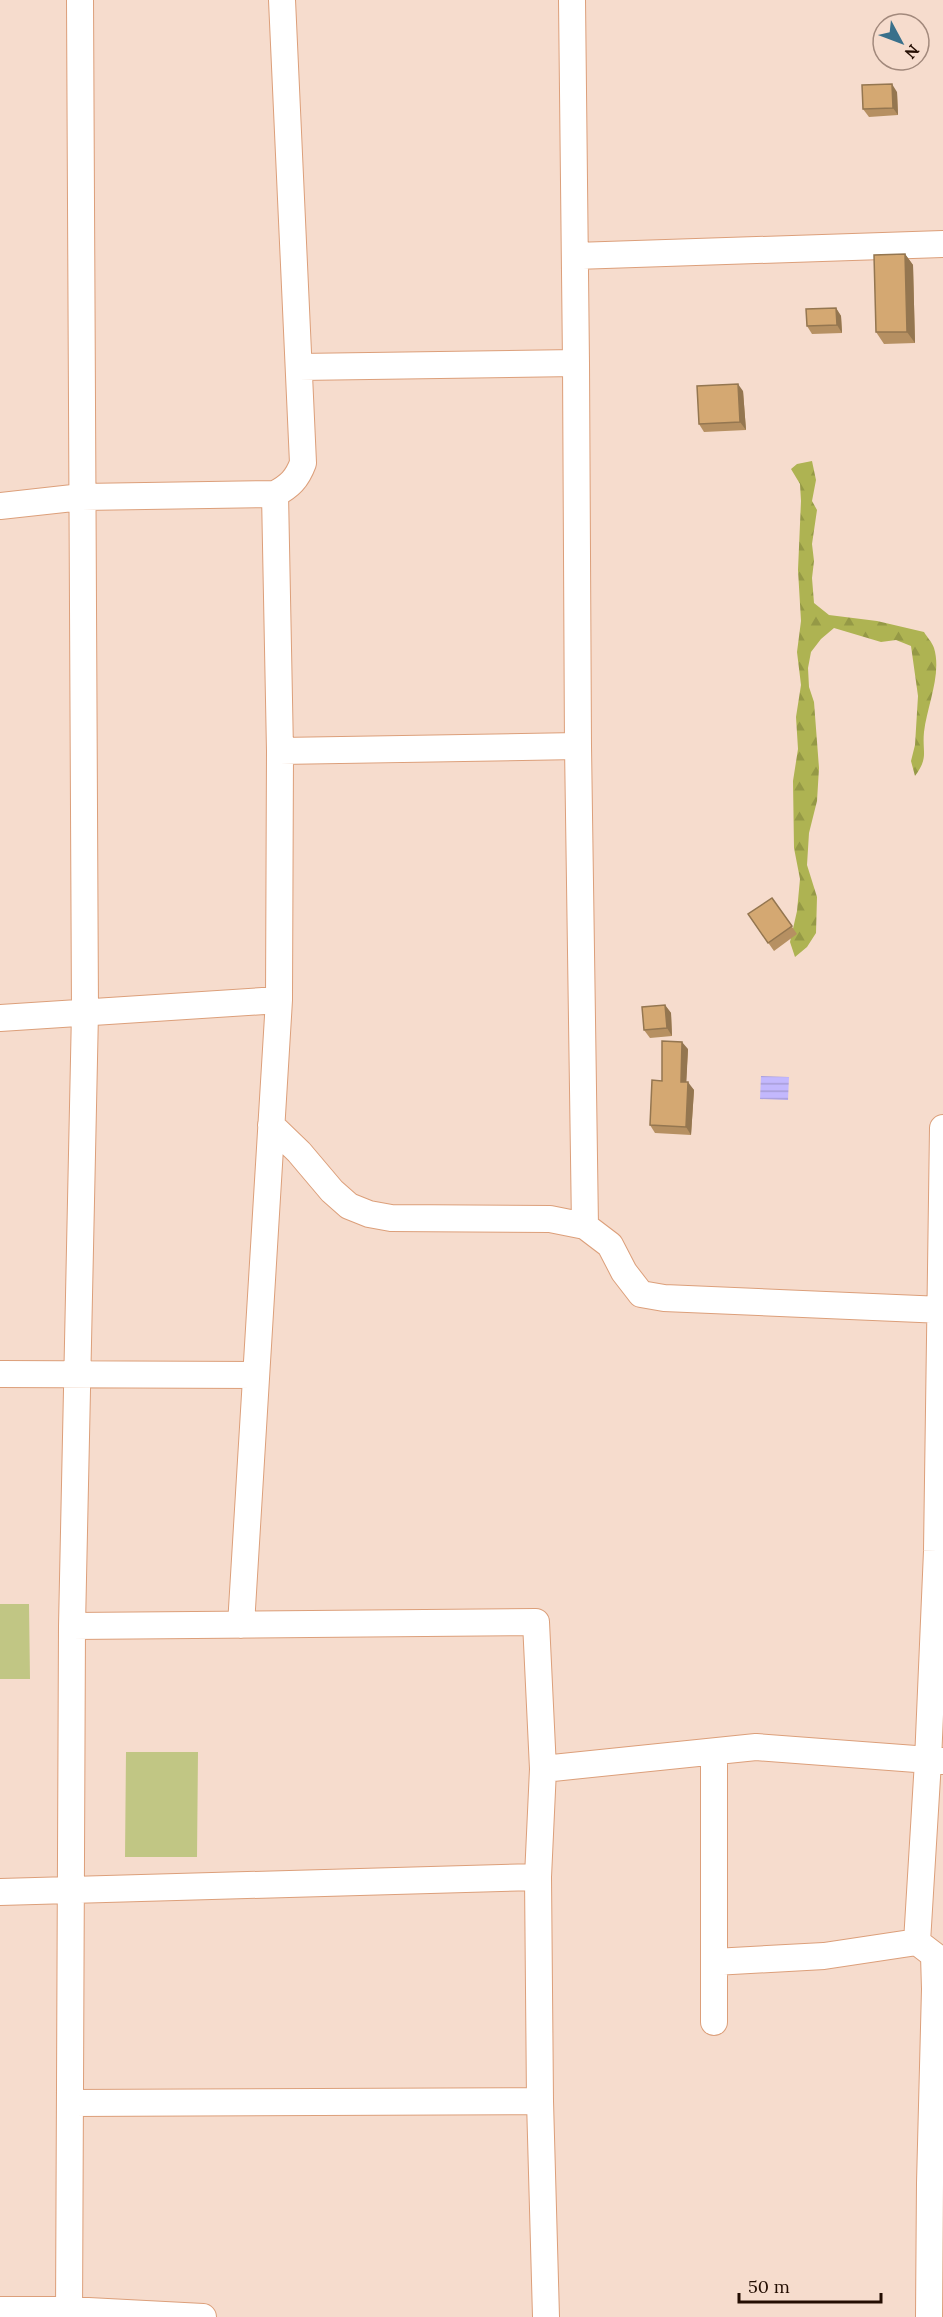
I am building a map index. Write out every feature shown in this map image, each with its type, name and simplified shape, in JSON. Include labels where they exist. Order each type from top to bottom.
[{"type":"street","points":[[69,2313],[72,1626],[85,1012],[80,0]]},
{"type":"street","points":[[0,506],[82,497],[275,494],[286,489],[298,478],[303,464],[282,0]]},
{"type":"street","points":[[572,0],[578,746],[585,1226]]},
{"type":"street","points":[[575,256],[943,244]]},
{"type":"street","points":[[299,367],[576,363]]},
{"type":"street","points":[[241,1625],[279,1000],[280,751],[275,494]]},
{"type":"street","points":[[280,751],[578,746]]},
{"type":"street","points":[[0,1018],[279,1000]]},
{"type":"street","points":[[272,1125],[299,1152],[332,1191],[349,1206],[369,1214],[391,1218],[550,1219],[585,1226],[610,1245],[624,1272],[641,1294],[664,1298],[942,1310]]},
{"type":"street","points":[[929,2317],[936,2183],[939,1989],[931,1951],[940,1551],[943,1128]]},
{"type":"street","points":[[0,1374],[256,1375]]},
{"type":"street","points":[[72,1626],[536,1622],[543,1769],[538,1877],[540,2101],[546,2317]]},
{"type":"street","points":[[543,1769],[756,1747],[936,1761]]},
{"type":"street","points":[[714,1752],[714,2022]]},
{"type":"street","points":[[0,1892],[538,1877]]},
{"type":"street","points":[[714,1962],[931,1951]]},
{"type":"street","points":[[70,2103],[540,2101]]},
{"type":"street","points":[[0,2310],[203,2317]]},
{"type":"green space","points":[[812,461],[816,480],[812,501],[817,510],[812,544],[814,603],[829,615],[877,621],[924,632],[934,648],[936,668],[924,732],[923,759],[915,776],[911,761],[915,745],[918,696],[911,646],[896,640],[881,642],[834,628],[811,652],[808,668],[809,687],[814,702],[819,768],[817,801],[809,833],[807,865],[817,897],[816,933],[807,947],[795,957],[790,942],[797,911],[800,879],[794,848],[793,781],[798,749],[796,717],[801,685],[797,652],[801,621],[798,570],[801,501],[800,484],[791,469],[797,464]]},
{"type":"green space","points":[[0,1604],[29,1604],[30,1679],[0,1679]]},
{"type":"green space","points":[[126,1752],[198,1752],[197,1857],[125,1857]]},
{"type":"shaded area","points":[[761,1076],[789,1077],[788,1100],[760,1099]]},
{"type":"building","points":[[892,84],[893,108],[863,109],[862,85]]},
{"type":"building","points":[[905,254],[907,332],[876,332],[874,255]]},
{"type":"building","points":[[836,308],[837,325],[807,326],[806,309]]},
{"type":"building","points":[[738,384],[740,422],[699,424],[697,386]]},
{"type":"building","points":[[772,898],[792,926],[768,943],[748,914]]},
{"type":"building","points":[[665,1005],[667,1028],[644,1030],[642,1007]]},
{"type":"building","points":[[662,1041],[682,1042],[681,1082],[688,1082],[686,1127],[650,1125],[652,1080],[662,1081]]}]
